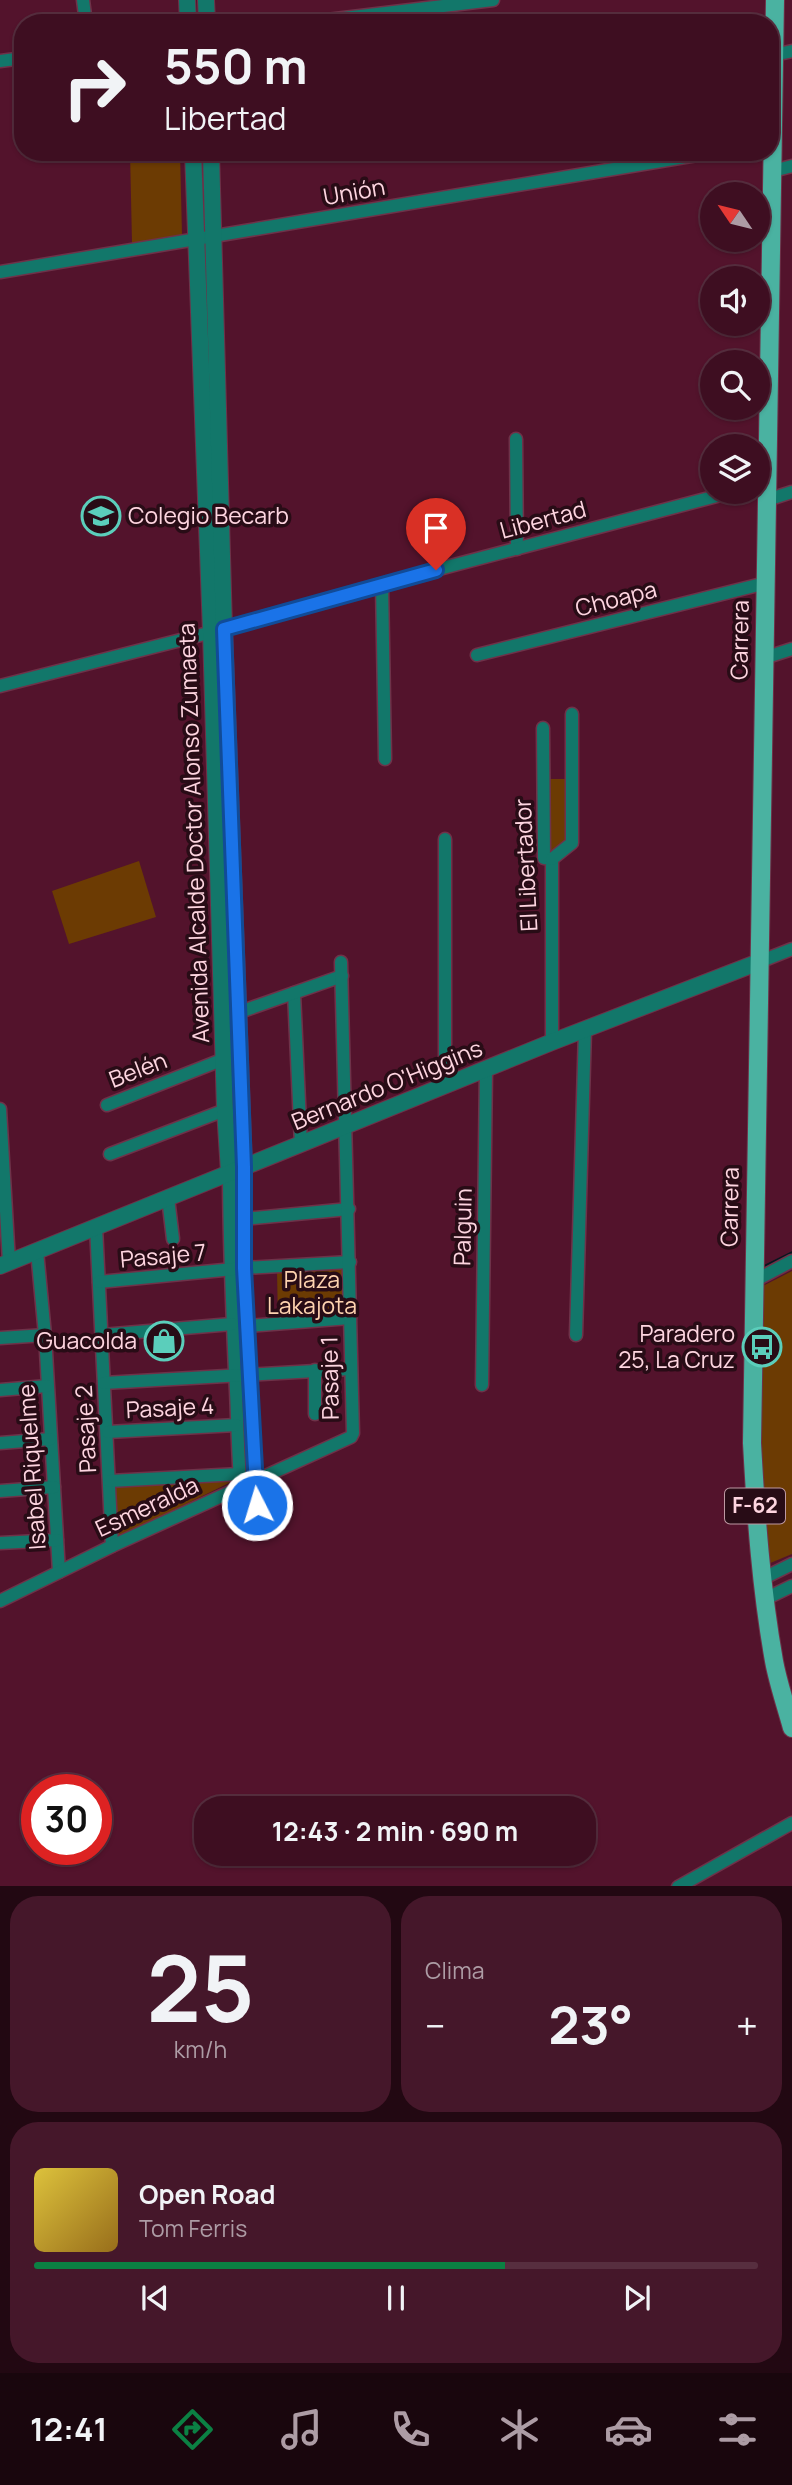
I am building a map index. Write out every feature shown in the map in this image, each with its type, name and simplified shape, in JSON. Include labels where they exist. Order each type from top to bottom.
[{"type":"main road","name":"Carrera","points":[[779,26],[783,53],[779,83]]},
{"type":"main road","name":"Carrera","points":[[765,434],[772,161]]},
{"type":"main road","name":"Carrera","points":[[754,1281],[764,504]]},
{"type":"main road","name":"F-62","points":[[754,1281],[752,1443],[757,1530],[775,1664],[792,1728]]},
{"type":"street","points":[[377,14],[493,0]]},
{"type":"street","name":"Avenida Alcalde Doctor Alonso Zumaeta","points":[[193,161],[237,1013],[237,1170],[230,1271],[236,1425],[243,1512]]},
{"type":"street","name":"Avenida Alcalde Doctor Alonso Zumaeta","points":[[211,161],[225,1110],[243,1219],[257,1505]]},
{"type":"street","name":"Unión","points":[[0,272],[661,161]]},
{"type":"street","points":[[772,171],[792,166]]},
{"type":"street","points":[[516,439],[517,549]]},
{"type":"street","points":[[770,490],[792,492]]},
{"type":"street","name":"Libertad","points":[[0,685],[217,630],[700,500]]},
{"type":"street","name":"Choapa","points":[[477,655],[765,583]]},
{"type":"street","points":[[382,584],[386,759]]},
{"type":"street","points":[[764,659],[792,649]]},
{"type":"street","points":[[552,859],[572,843],[572,713]]},
{"type":"street","name":"El Libertador","points":[[543,728],[544,858],[552,859],[552,1042]]},
{"type":"street","points":[[445,839],[445,1086]]},
{"type":"street","name":"Bernardo O'Higgins","points":[[5,1264],[552,1042],[792,948]]},
{"type":"street","name":"Pasaje 1","points":[[254,1482],[351,1437],[353,1433],[342,969],[294,993]]},
{"type":"street","points":[[237,1013],[294,993],[301,1145]]},
{"type":"street","points":[[576,1335],[585,1030]]},
{"type":"street","name":"Belén","points":[[107,1105],[224,1059]]},
{"type":"street","name":"Palguin","points":[[482,1385],[486,1069]]},
{"type":"street","points":[[0,1109],[5,1264]]},
{"type":"street","points":[[110,1154],[225,1110]]},
{"type":"street","points":[[168,1198],[173,1239]]},
{"type":"street","points":[[243,1219],[349,1209]]},
{"type":"street","name":"Pasaje 2","points":[[96,1227],[112,1546]]},
{"type":"street","name":"Isabel Riquelme","points":[[0,1601],[59,1572],[45,1335],[37,1251]]},
{"type":"street","points":[[754,1281],[792,1261]]},
{"type":"street","name":"Pasaje 7","points":[[99,1282],[244,1268],[350,1262]]},
{"type":"street","points":[[247,1326],[350,1318]]},
{"type":"street","points":[[102,1335],[232,1324]]},
{"type":"street","points":[[0,1338],[45,1335]]},
{"type":"street","points":[[104,1383],[350,1369]]},
{"type":"street","points":[[315,1370],[315,1414]]},
{"type":"street","points":[[0,1390],[47,1386]]},
{"type":"street","name":"Pasaje 4","points":[[108,1433],[236,1425]]},
{"type":"street","points":[[0,1443],[50,1439]]},
{"type":"street","points":[[110,1481],[240,1480]]},
{"type":"street","name":"Esmeralda","points":[[59,1572],[240,1480],[254,1482]]},
{"type":"street","points":[[0,1491],[54,1487]]},
{"type":"street","points":[[0,1543],[57,1540]]},
{"type":"street","points":[[762,1579],[792,1564]]},
{"type":"street","points":[[765,1599],[792,1586]]},
{"type":"street","points":[[678,1886],[792,1823]]},
{"type":"green space","points":[[130,161],[180,161],[182,235],[132,243]]},
{"type":"green space","points":[[546,779],[569,779],[570,842],[554,855],[546,855]]},
{"type":"green space","points":[[139,861],[156,917],[69,944],[52,891]]},
{"type":"green space","name":"Plaza Lakajota","points":[[347,1268],[346,1316],[278,1321],[277,1271]]},
{"type":"green space","points":[[792,1271],[792,1554],[768,1564],[758,1431],[759,1288]]},
{"type":"green space","points":[[230,1480],[229,1483],[117,1538],[114,1488]]},
{"type":"waterway","points":[[762,1268],[792,1253]]},
{"type":"place","name":"Colegio Becarb","points":[[101,516]]},
{"type":"place","name":"Guacolda","points":[[164,1341]]},
{"type":"place","name":"Paradero 25, La Cruz","points":[[762,1347]]},
{"type":"route","points":[[257,1505],[244,1268],[244,1167],[224,629],[436,570]]}]
